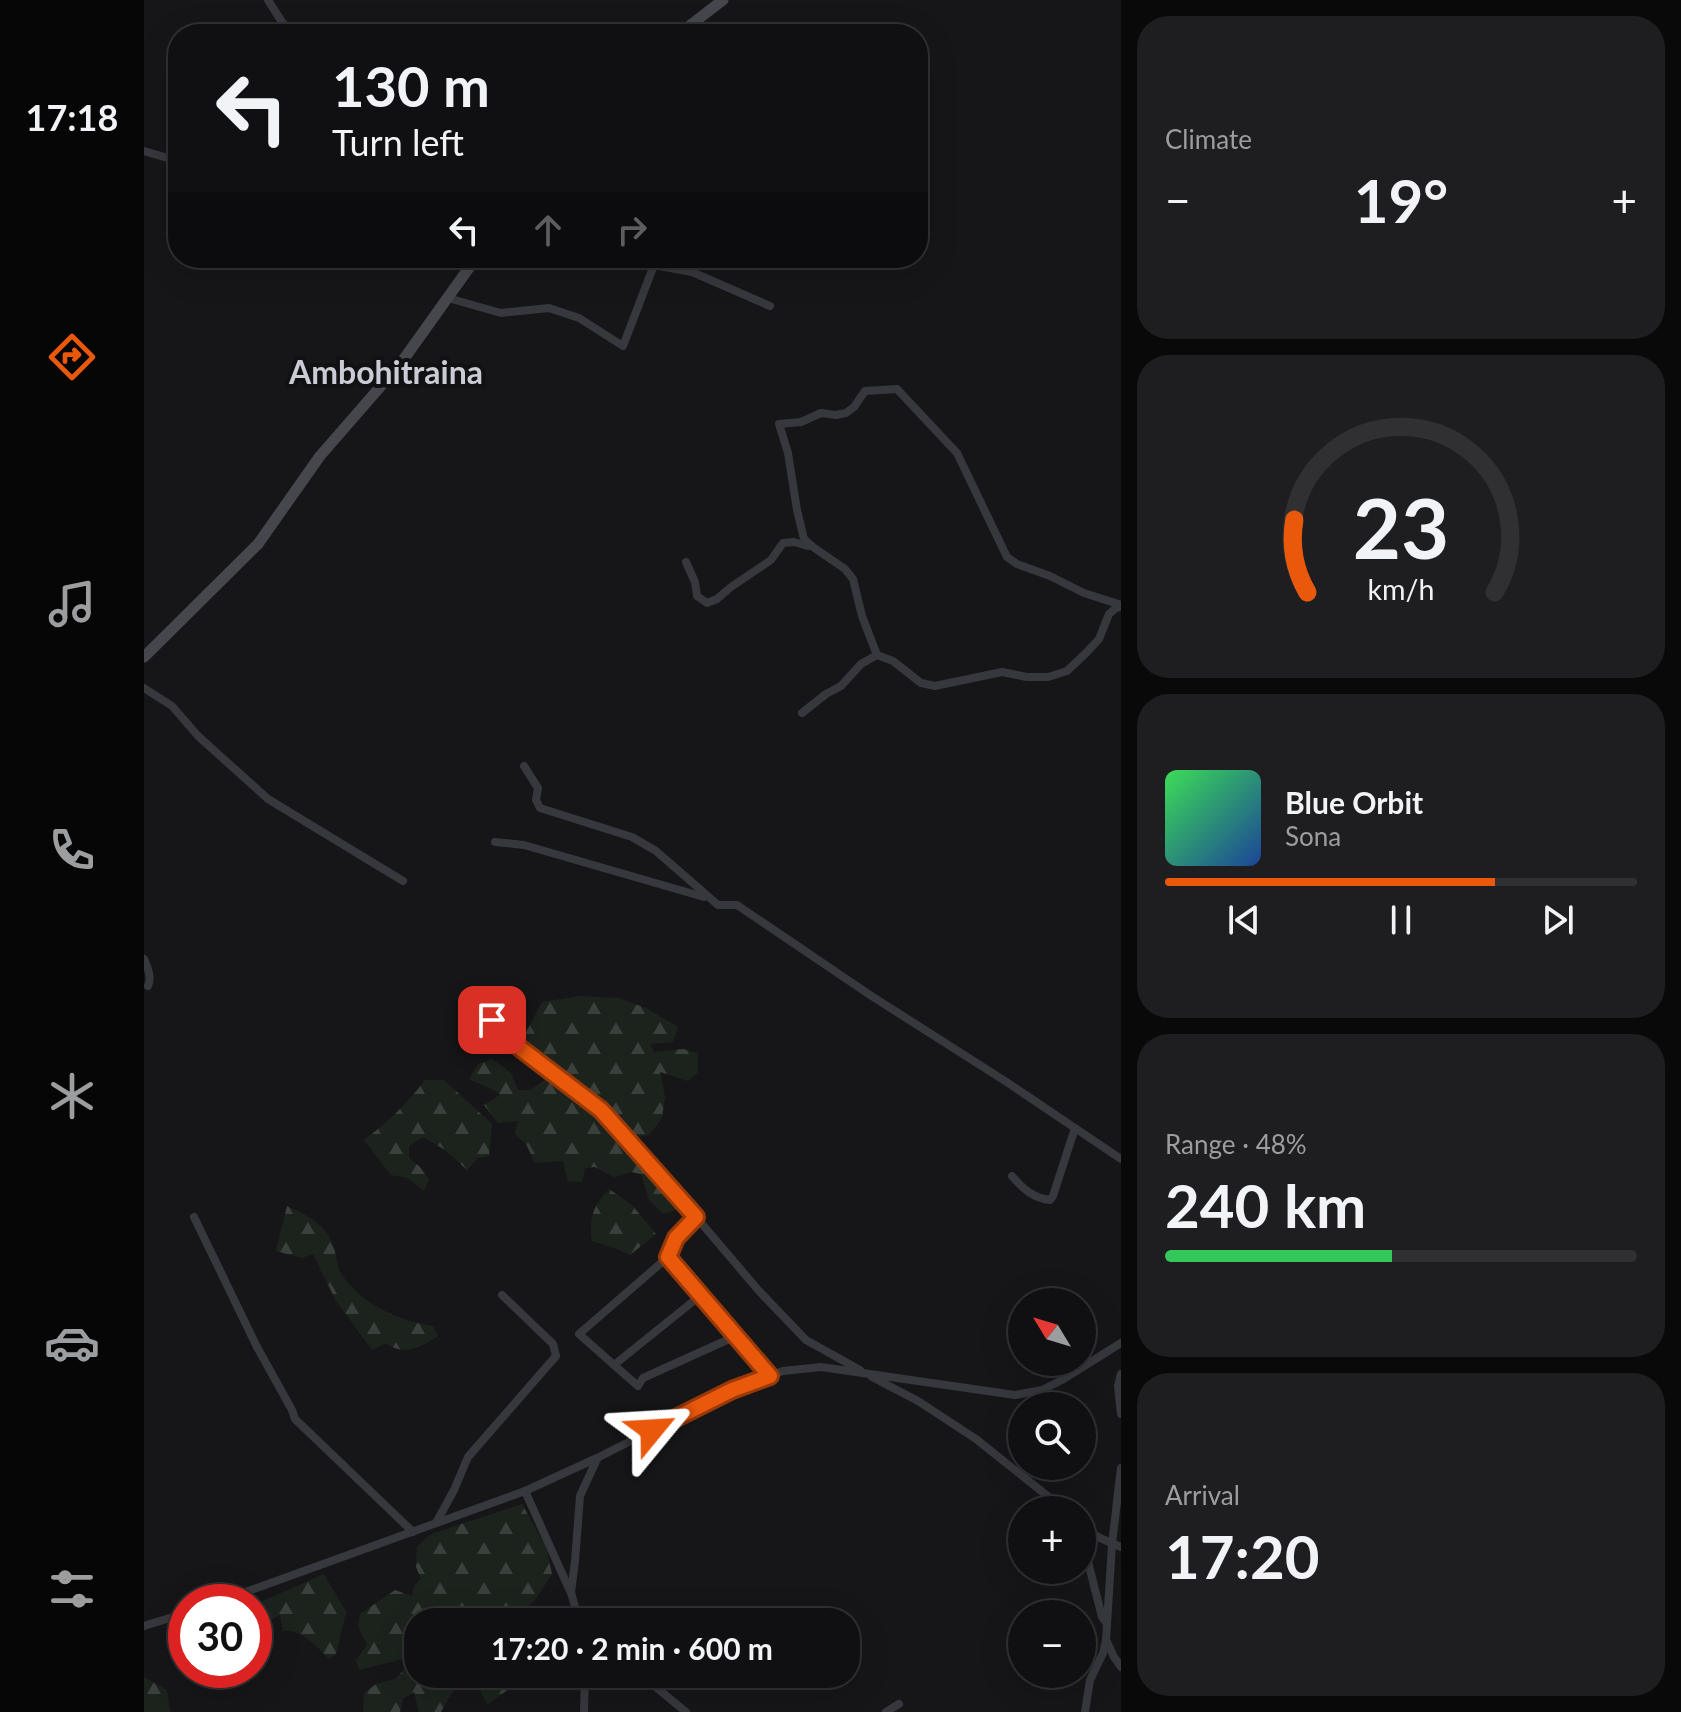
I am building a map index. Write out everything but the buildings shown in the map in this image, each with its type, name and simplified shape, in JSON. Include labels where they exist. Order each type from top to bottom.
[{"type":"street","points":[[268,0],[284,24]]},
{"type":"street","points":[[691,24],[716,2]]},
{"type":"street","points":[[144,151],[168,158]]},
{"type":"street","points":[[144,657],[258,544],[320,456],[401,363],[469,268]]},
{"type":"street","points":[[448,298],[501,313],[549,308],[579,318],[623,346],[650,268]]},
{"type":"street","points":[[676,268],[770,306]]},
{"type":"street","points":[[897,389],[957,453],[1007,557],[1084,593],[1121,606],[1109,614],[1099,639],[1067,671],[1048,677],[1002,672],[935,686],[921,683],[893,661],[877,655],[862,616],[853,579],[836,562],[804,539],[788,453],[779,424],[801,422],[821,413],[846,413],[865,391],[897,389]]},
{"type":"street","points":[[686,562],[695,582],[697,596],[707,603],[771,560],[783,543],[794,542],[813,547]]},
{"type":"street","points":[[802,713],[841,686],[861,664],[877,655]]},
{"type":"street","points":[[144,688],[172,706],[198,736],[268,799],[403,881]]},
{"type":"street","points":[[524,766],[538,788],[536,800],[540,808],[632,837],[656,851],[718,905],[737,905],[749,912],[1121,1159]]},
{"type":"street","points":[[495,842],[524,845],[709,899]]},
{"type":"street","points":[[144,959],[149,973],[148,986]]},
{"type":"street","points":[[492,1020],[520,1048],[601,1110],[759,1291],[806,1340],[918,1401],[976,1439],[1047,1496]]},
{"type":"street","points":[[1012,1176],[1027,1192],[1050,1200],[1075,1128]]},
{"type":"street","points":[[194,1217],[295,1419],[413,1532]]},
{"type":"street","points":[[696,1217],[676,1238],[668,1257],[579,1334],[638,1386],[643,1378],[736,1336]]},
{"type":"street","points":[[668,1257],[770,1376]]},
{"type":"street","points":[[435,1523],[468,1457],[556,1356],[553,1344],[502,1295]]},
{"type":"street","points":[[614,1365],[701,1295]]},
{"type":"street","points":[[268,1584],[525,1491],[732,1390],[783,1371],[821,1367],[1015,1395],[1042,1390],[1121,1343]]},
{"type":"street","points":[[1121,1374],[1118,1386],[1121,1414]]},
{"type":"street","points":[[571,1592],[580,1496],[597,1458]]},
{"type":"street","points":[[1085,1712],[1090,1680],[1106,1640],[1121,1468]]},
{"type":"street","points":[[525,1491],[575,1608]]},
{"type":"street","points":[[1096,1534],[1116,1546]]},
{"type":"street","points":[[1093,1584],[1102,1617],[1107,1624]]},
{"type":"street","points":[[144,1626],[168,1619]]},
{"type":"street","points":[[1106,1640],[1121,1667]]},
{"type":"street","points":[[584,1712],[585,1688]]},
{"type":"street","points":[[657,1688],[686,1712]]},
{"type":"street","points":[[886,1712],[899,1704]]},
{"type":"green space","points":[[580,996],[618,998],[646,1008],[678,1027],[673,1042],[650,1044],[654,1052],[683,1049],[698,1053],[698,1072],[688,1081],[660,1072],[665,1097],[662,1118],[649,1135],[630,1138],[680,1195],[676,1210],[663,1214],[649,1200],[641,1174],[631,1172],[614,1177],[595,1167],[585,1168],[582,1182],[568,1181],[563,1161],[535,1163],[526,1144],[515,1134],[518,1121],[498,1123],[484,1105],[500,1095],[469,1079],[478,1064],[492,1059],[511,1073],[518,1090],[530,1090],[548,1078],[543,1062],[523,1038],[542,1002]]},
{"type":"green space","points":[[425,1080],[444,1080],[492,1124],[489,1156],[478,1158],[467,1170],[445,1150],[423,1137],[409,1146],[409,1158],[429,1179],[424,1191],[408,1178],[391,1175],[364,1140],[397,1112]]},
{"type":"green space","points":[[609,1189],[632,1205],[656,1234],[630,1255],[592,1241],[593,1212]]},
{"type":"green space","points":[[287,1206],[325,1231],[333,1245],[340,1272],[360,1295],[382,1310],[433,1326],[438,1336],[412,1349],[399,1349],[386,1343],[372,1350],[336,1301],[313,1254],[302,1258],[276,1251]]},
{"type":"green space","points":[[522,1504],[546,1547],[552,1574],[535,1600],[526,1608],[404,1608],[404,1660],[359,1670],[356,1660],[367,1645],[358,1626],[360,1614],[395,1590],[412,1596],[414,1586],[421,1579],[416,1567],[417,1547],[431,1534]]},
{"type":"green space","points":[[324,1574],[346,1612],[336,1654],[329,1659],[302,1636],[283,1631],[280,1615],[272,1619],[272,1597]]},
{"type":"green space","points":[[404,1670],[404,1688],[455,1688],[441,1712],[419,1712],[414,1692],[403,1699],[400,1712],[363,1712],[364,1693],[376,1684],[395,1679]]},
{"type":"green space","points":[[144,1677],[167,1690],[170,1712],[144,1712]]},
{"type":"green space","points":[[479,1688],[509,1688],[509,1689],[487,1705]]},
{"type":"district","name":"Ambohitraina","points":[[386,373]]},
{"type":"route","points":[[492,1020],[520,1048],[601,1110],[696,1217],[676,1238],[668,1257],[770,1376],[732,1390],[652,1430]]}]
